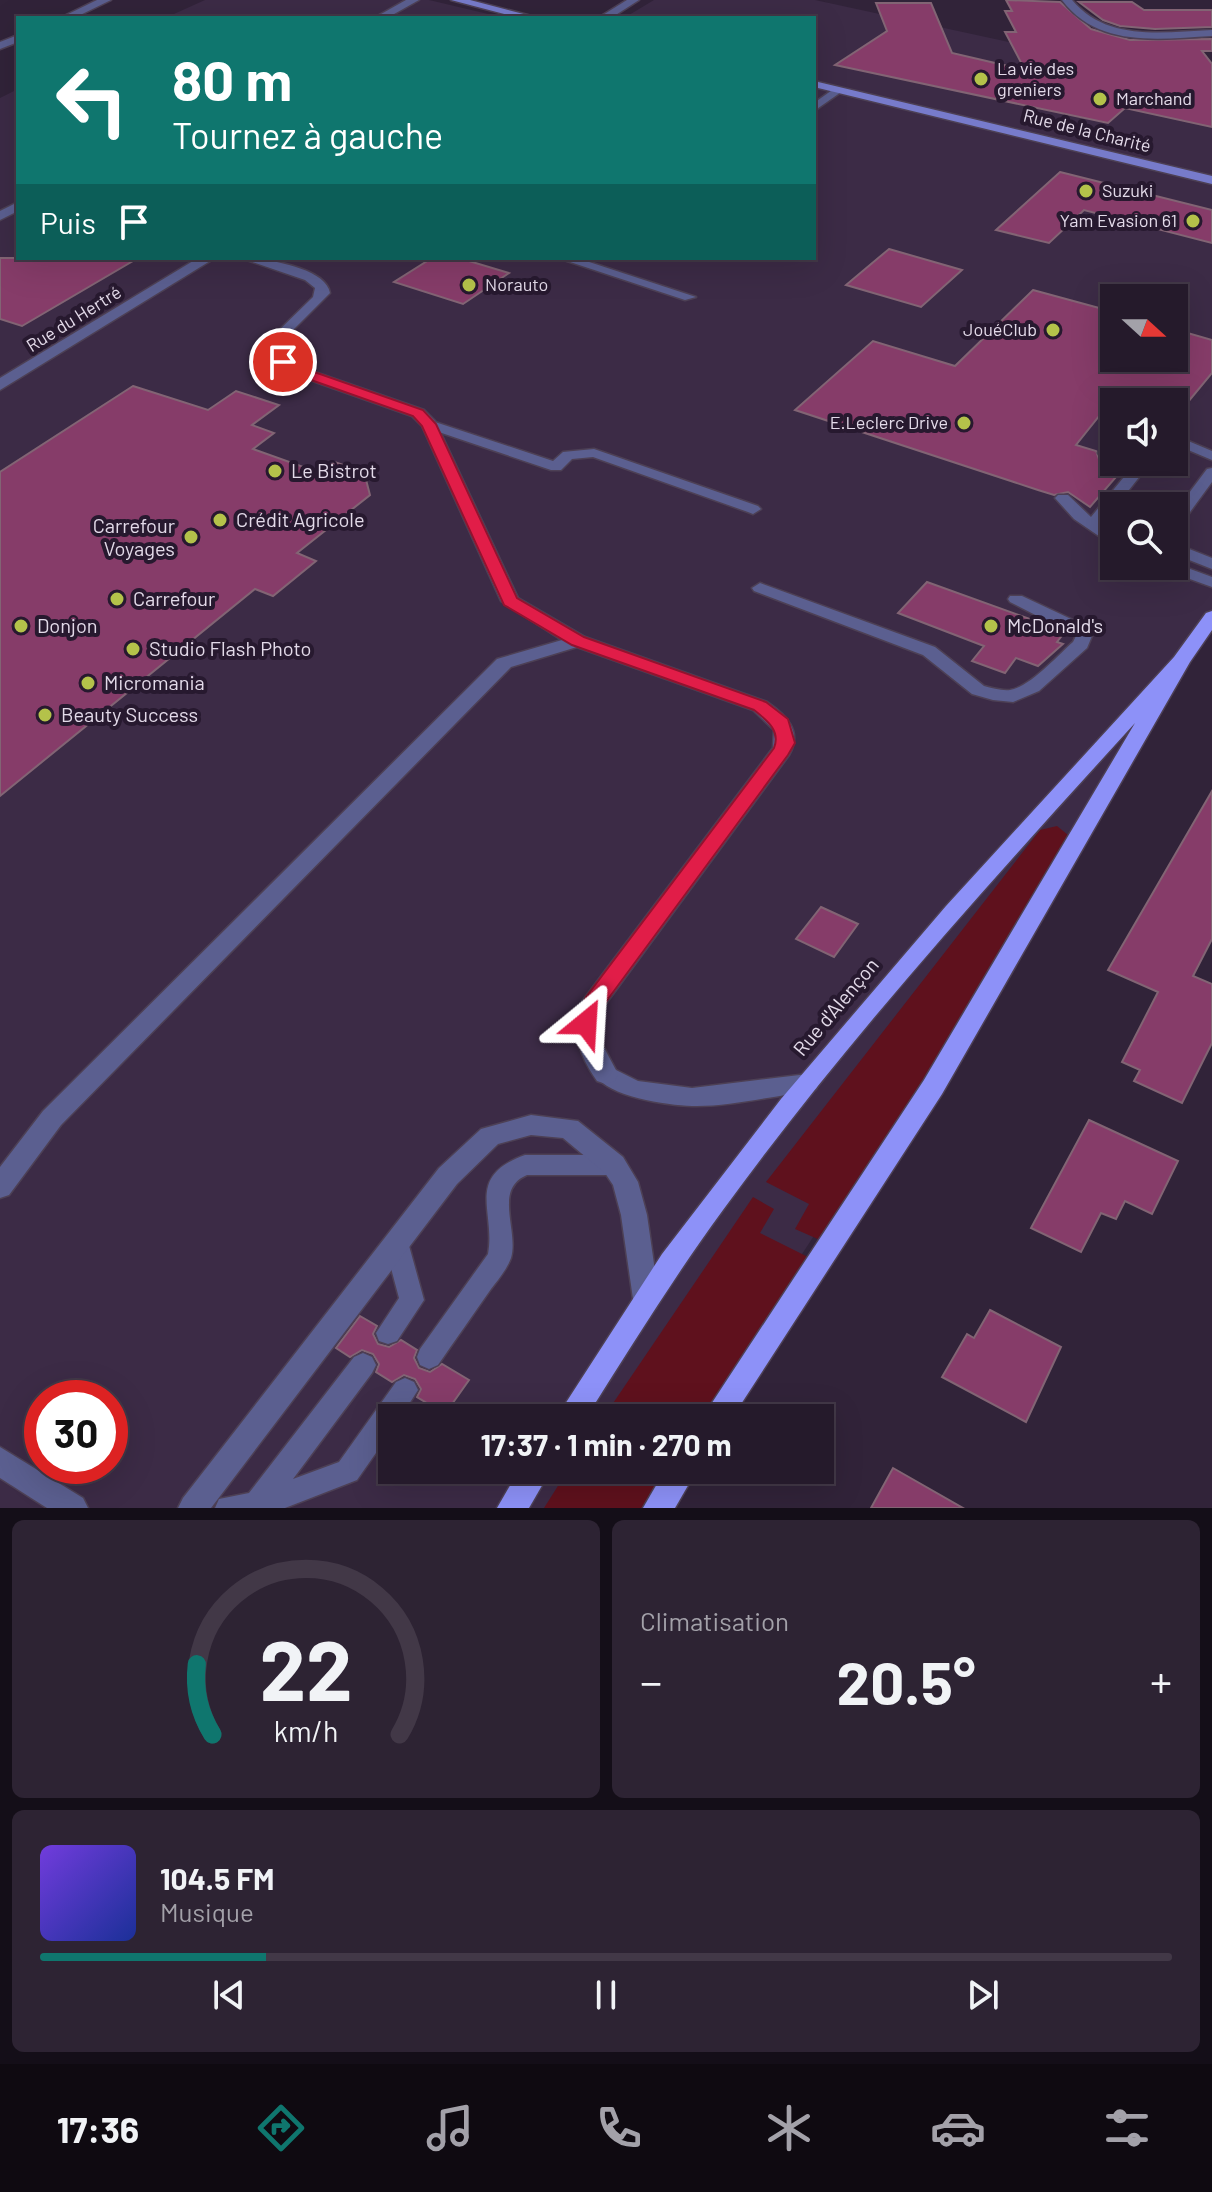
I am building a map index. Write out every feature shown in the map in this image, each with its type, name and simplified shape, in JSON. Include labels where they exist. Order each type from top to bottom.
[{"type":"main road","name":"Rue d'Alençon","points":[[725,1404],[933,1087],[1181,661],[1212,617]]},
{"type":"main road","name":"Rue d'Alençon","points":[[579,1404],[646,1299],[735,1175],[808,1083],[993,867],[1181,661]]},
{"type":"main road","points":[[512,1508],[527,1484]]},
{"type":"main road","points":[[658,1508],[673,1484]]},
{"type":"street","points":[[70,16],[106,0]]},
{"type":"street","points":[[383,16],[414,0]]},
{"type":"street","points":[[456,0],[525,16]]},
{"type":"street","points":[[606,16],[634,0]]},
{"type":"street","points":[[1067,0],[1075,15],[1111,32],[1212,33]]},
{"type":"street","name":"Rue de la Charité","points":[[816,84],[1212,180]]},
{"type":"street","name":"Rue du Hertré","points":[[3,380],[205,260]]},
{"type":"street","points":[[255,260],[310,277],[322,286],[323,293],[319,300],[285,326],[276,340],[277,352],[283,362],[298,371],[418,413],[429,424],[510,601],[578,641],[760,706],[781,723],[785,732],[782,750],[593,1003],[586,1023],[589,1043],[606,1074]]},
{"type":"street","points":[[0,1187],[52,1118],[504,663],[578,641]]},
{"type":"street","points":[[193,1508],[448,1176],[490,1136],[531,1125],[569,1128],[614,1165],[625,1182],[634,1215],[646,1299]]},
{"type":"street","points":[[0,1461],[73,1508]]},
{"type":"lane","points":[[816,107],[839,90]]},
{"type":"lane","points":[[570,260],[690,297]]},
{"type":"lane","points":[[429,424],[556,467],[568,455],[594,453],[753,509]]},
{"type":"lane","points":[[1188,445],[1212,456]]},
{"type":"lane","points":[[1188,505],[1212,472]]},
{"type":"lane","points":[[1093,525],[1133,476]]},
{"type":"lane","points":[[1063,498],[1100,530]]},
{"type":"lane","points":[[1188,554],[1212,564]]},
{"type":"lane","points":[[1188,573],[1212,582]]},
{"type":"lane","points":[[760,588],[929,651],[978,690],[1013,696],[1033,687],[1081,644],[1084,636],[1080,630],[1016,599]]},
{"type":"lane","points":[[606,1074],[634,1089],[692,1097],[808,1083]]},
{"type":"lane","points":[[429,1357],[499,1258],[503,1237],[497,1213],[498,1189],[511,1171],[525,1165],[614,1165]]},
{"type":"lane","points":[[388,1333],[412,1300],[396,1242]]},
{"type":"lane","points":[[256,1506],[363,1365]]},
{"type":"lane","points":[[228,1508],[256,1506],[348,1471],[405,1390]]},
{"type":"shaded area","points":[[205,0],[429,0],[497,16],[169,16]]},
{"type":"shaded area","points":[[654,0],[815,0],[1212,86],[1212,626],[704,1404],[378,1404],[378,1484],[652,1484],[636,1508],[0,1508],[0,98],[16,90],[16,260],[816,260],[816,16],[627,16]]},
{"type":"shaded area","points":[[1057,826],[1073,839],[977,997],[820,1240],[795,1229],[809,1204],[766,1182],[1040,830]]},
{"type":"shaded area","points":[[753,1197],[774,1209],[760,1233],[808,1257],[711,1404],[613,1404]]},
{"type":"shaded area","points":[[559,1484],[659,1484],[643,1508],[544,1508]]},
{"type":"building","points":[[1006,0],[1060,2],[1091,29],[1130,40],[1212,39],[1212,51],[1202,51],[1212,64],[1212,127],[1125,108],[1108,123],[835,65],[887,31],[876,3],[931,3],[952,53],[1025,70],[1005,32],[1016,32],[1005,11],[1012,11]]},
{"type":"building","points":[[1079,2],[1132,2],[1144,10],[1212,10],[1212,27],[1155,29],[1120,26],[1103,20]]},
{"type":"building","points":[[1060,172],[1212,210],[1212,243],[1084,210],[1049,243],[996,230]]},
{"type":"building","points":[[889,249],[962,270],[921,307],[846,285]]},
{"type":"building","points":[[0,258],[135,260],[22,326],[0,319]]},
{"type":"building","name":"Norauto","points":[[429,260],[466,260],[509,273],[463,304],[394,282]]},
{"type":"building","points":[[1033,290],[1100,308],[1100,372],[1188,372],[1188,333],[1212,340],[1212,373],[1188,402],[1188,388],[1100,388],[1100,415],[1076,445],[1096,451],[1100,459],[1100,476],[1117,476],[1090,507],[1068,492],[1054,495],[795,410],[873,341],[955,366]]},
{"type":"building","name":"Carrefour","points":[[133,386],[208,410],[236,391],[279,405],[252,425],[274,433],[253,449],[320,473],[335,462],[364,472],[370,495],[297,553],[316,561],[273,596],[255,589],[0,796],[0,472]]},
{"type":"building","name":"McDonald's","points":[[927,582],[1052,627],[1064,633],[1057,642],[1063,644],[1038,666],[1016,658],[1005,673],[972,661],[984,646],[898,613]]},
{"type":"building","points":[[1212,791],[1212,939],[1193,976],[1212,984],[1212,1043],[1182,1103],[1134,1081],[1140,1070],[1122,1062],[1158,992],[1108,970]]},
{"type":"building","points":[[821,907],[858,924],[834,957],[796,939]]},
{"type":"building","points":[[1089,1120],[1178,1161],[1152,1214],[1125,1201],[1116,1219],[1101,1213],[1081,1252],[1031,1228]]},
{"type":"building","points":[[990,1310],[1061,1347],[1026,1422],[942,1377],[967,1334],[974,1338]]},
{"type":"building","points":[[360,1316],[377,1326],[373,1334],[378,1344],[389,1347],[401,1340],[417,1350],[414,1358],[419,1368],[430,1372],[442,1364],[469,1380],[452,1404],[429,1404],[417,1397],[421,1389],[415,1379],[404,1375],[392,1382],[376,1372],[379,1364],[373,1354],[362,1350],[350,1357],[336,1348]]},
{"type":"building","points":[[893,1468],[963,1508],[871,1508]]},
{"type":"place","name":"La vie des greniers","points":[[981,79]]},
{"type":"place","name":"Marchand","points":[[1100,99]]},
{"type":"place","name":"Suzuki","points":[[1086,191]]},
{"type":"place","name":"Yam Evasion 61","points":[[1193,221]]},
{"type":"place","name":"Norauto","points":[[469,285]]},
{"type":"place","name":"JouéClub","points":[[1053,330]]},
{"type":"place","name":"E.Leclerc Drive","points":[[964,423]]},
{"type":"place","name":"Le Bistrot","points":[[275,471]]},
{"type":"place","name":"Crédit Agricole","points":[[220,520]]},
{"type":"place","name":"Carrefour Voyages","points":[[191,537]]},
{"type":"place","name":"Carrefour","points":[[117,599]]},
{"type":"place","name":"Donjon","points":[[21,626]]},
{"type":"place","name":"McDonald's","points":[[991,626]]},
{"type":"place","name":"Studio Flash Photo","points":[[133,649]]},
{"type":"place","name":"Micromania","points":[[88,683]]},
{"type":"place","name":"Beauty Success","points":[[45,715]]},
{"type":"route","points":[[283,362],[298,371],[418,413],[429,424],[510,601],[578,641],[760,706],[781,723],[786,743],[782,750],[593,1003],[586,1023]]}]
